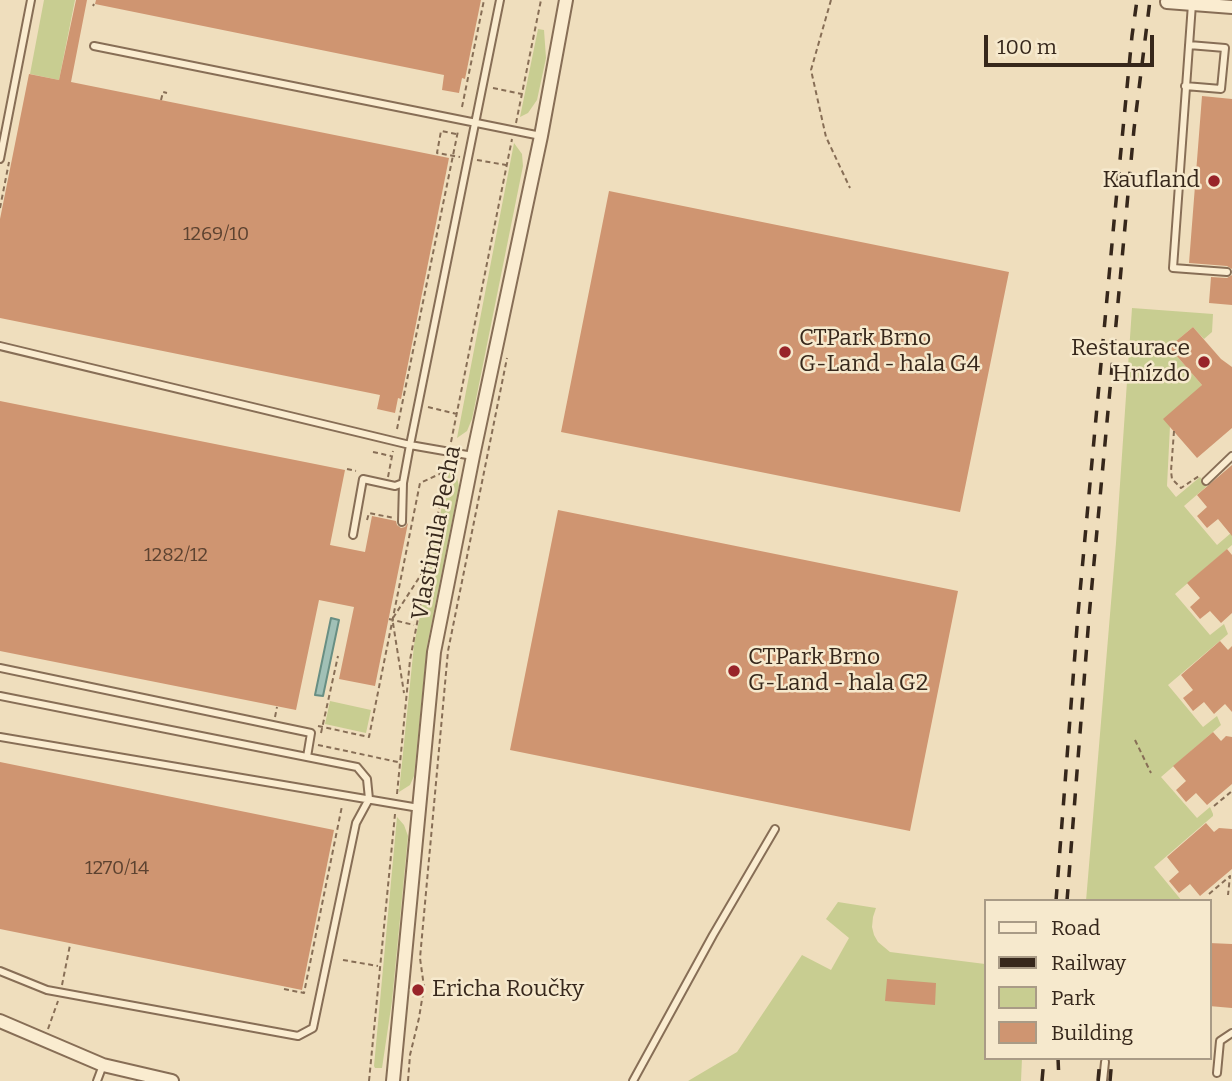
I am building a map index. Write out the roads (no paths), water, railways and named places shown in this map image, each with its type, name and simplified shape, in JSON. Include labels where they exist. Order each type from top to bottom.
[{"type":"street","name":"Vlastimila Pecha","points":[[393,1081],[435,652],[473,456],[541,136],[566,0]]},
{"type":"street","points":[[1163,1],[1232,7]]},
{"type":"street","points":[[0,1021],[103,1065],[172,1081]]},
{"type":"lane","points":[[0,159],[31,0]]},
{"type":"lane","points":[[402,521],[403,483],[410,445],[499,0]]},
{"type":"lane","points":[[1192,4],[1173,268],[1227,272]]},
{"type":"lane","points":[[1185,86],[1221,89],[1225,48],[1189,45]]},
{"type":"lane","points":[[94,46],[541,136]]},
{"type":"lane","points":[[0,346],[410,445],[473,456]]},
{"type":"lane","points":[[1206,481],[1232,456]]},
{"type":"lane","points":[[353,535],[363,480],[395,486],[403,483]]},
{"type":"lane","points":[[0,668],[311,733],[307,757]]},
{"type":"lane","points":[[0,696],[357,766],[367,779],[369,799],[356,823],[313,1028],[298,1036],[47,990],[0,971]]},
{"type":"lane","points":[[0,737],[419,808]]},
{"type":"lane","points":[[633,1081],[775,829]]},
{"type":"lane","points":[[1217,1073],[1220,1041],[1232,1033]]},
{"type":"lane","points":[[1103,1081],[1105,1062]]},
{"type":"lane","points":[[97,1081],[103,1065]]},
{"type":"water","points":[[331,618],[339,620],[323,696],[315,695]]},
{"type":"railway","points":[[1056,899],[1078,614],[1137,0]]},
{"type":"railway","points":[[1067,899],[1089,617],[1134,129],[1150,0]]},
{"type":"railway","points":[[1042,1081],[1044,1060]]},
{"type":"railway","points":[[1058,1060],[1059,1081]]},
{"type":"railway","points":[[1098,1081],[1100,1060]]},
{"type":"railway","points":[[1110,1081],[1112,1060]]},
{"type":"place","name":"Kaufland","points":[[1214,181]]},
{"type":"place","name":"CTPark Brno G-Land - hala G4","points":[[785,352]]},
{"type":"place","name":"Restaurace Hnízdo","points":[[1204,362]]},
{"type":"place","name":"CTPark Brno G-Land - hala G2","points":[[734,671]]},
{"type":"place","name":"Ericha Roučky","points":[[418,990]]}]
